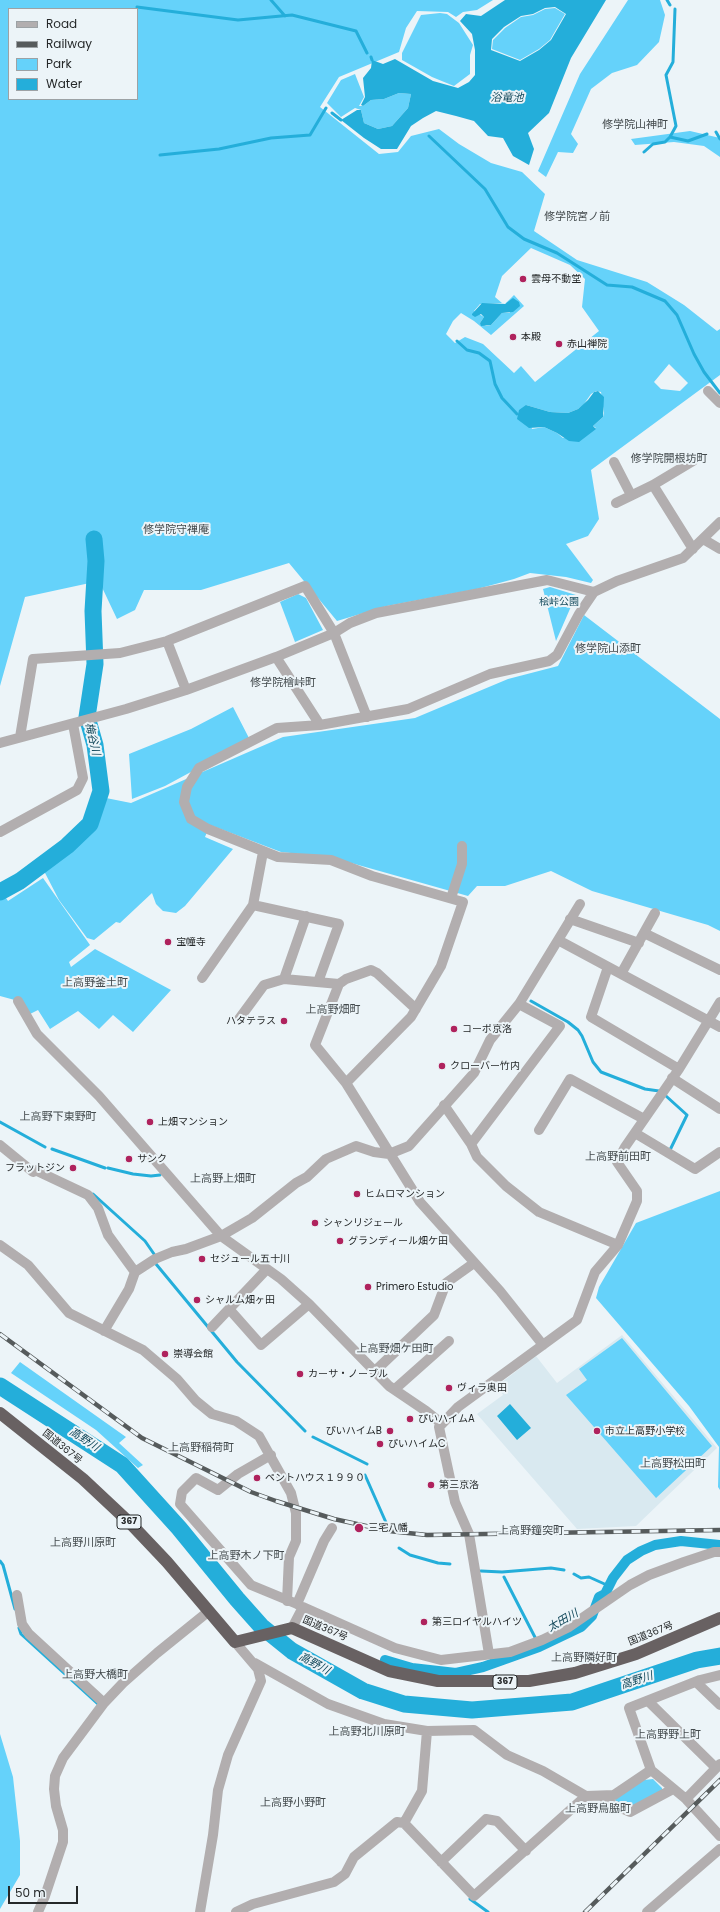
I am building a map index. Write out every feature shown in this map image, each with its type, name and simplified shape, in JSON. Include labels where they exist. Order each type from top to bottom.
[{"type":"highway","name":"国道367号","points":[[0,1413],[83,1479],[131,1524],[209,1611],[239,1641],[290,1628],[389,1671],[438,1681],[522,1682],[575,1673],[636,1654],[720,1618]]},
{"type":"street","points":[[708,391],[720,403]]},
{"type":"street","points":[[616,503],[653,485],[692,461]]},
{"type":"street","points":[[614,462],[631,495]]},
{"type":"street","points":[[653,485],[694,549]]},
{"type":"street","points":[[346,1083],[411,1017],[441,966],[463,902],[372,876],[331,860],[278,856],[263,852],[208,829],[191,819],[184,802],[187,787],[199,768],[278,728],[320,725],[408,709],[490,674],[549,661],[557,655],[579,614],[594,592],[617,581],[676,562],[694,549],[720,522]]},
{"type":"street","points":[[703,539],[720,549]]},
{"type":"street","points":[[0,743],[73,724],[186,690],[276,657],[334,633],[350,623],[376,613],[547,580],[594,592]]},
{"type":"street","points":[[20,737],[33,659],[120,653],[167,641],[305,586],[334,633],[367,717]]},
{"type":"street","points":[[167,641],[186,690]]},
{"type":"street","points":[[276,657],[320,725]]},
{"type":"street","points":[[0,832],[77,790],[83,778],[73,724]]},
{"type":"street","points":[[451,898],[462,864],[462,846]]},
{"type":"street","points":[[202,978],[253,905],[263,852]]},
{"type":"street","points":[[104,1331],[129,1289],[135,1272],[155,1258],[186,1249],[221,1236],[252,1218],[307,1177],[326,1159],[356,1146],[374,1152],[388,1154],[397,1152],[409,1146],[474,1073],[490,1040],[519,1004],[580,904]]},
{"type":"street","points":[[253,905],[339,924],[318,982]]},
{"type":"street","points":[[621,974],[655,913]]},
{"type":"street","points":[[284,979],[306,916]]},
{"type":"street","points":[[570,919],[638,943]]},
{"type":"street","points":[[644,933],[720,970]]},
{"type":"street","points":[[558,940],[720,1027]]},
{"type":"street","points":[[608,967],[591,1017],[679,1068]]},
{"type":"street","points":[[416,1009],[377,973],[371,970],[346,979],[339,984],[315,1045],[346,1083],[388,1154],[420,1202],[474,1262],[544,1345]]},
{"type":"street","points":[[239,1019],[264,985],[284,979],[339,984]]},
{"type":"street","points":[[18,1001],[37,1034],[99,1096],[221,1236],[281,1279],[309,1304],[375,1371],[395,1389],[441,1423]]},
{"type":"street","points":[[489,1654],[474,1573],[469,1534],[455,1502],[439,1427],[441,1423],[458,1407],[578,1320],[595,1272],[618,1245],[637,1201],[637,1191],[617,1162],[679,1068],[720,1002]]},
{"type":"street","points":[[471,1144],[560,1026],[519,1004]]},
{"type":"street","points":[[672,1078],[720,1109]]},
{"type":"street","points":[[539,1130],[570,1079],[644,1119]]},
{"type":"street","points":[[444,1105],[471,1144],[477,1157],[506,1186],[539,1212],[618,1245]]},
{"type":"street","points":[[635,1133],[695,1170],[720,1152]]},
{"type":"street","points":[[0,1146],[34,1171],[88,1195],[98,1208],[108,1235],[135,1272]]},
{"type":"street","points":[[0,1245],[28,1265],[68,1313],[143,1350],[177,1379],[196,1401],[212,1414],[236,1421],[250,1428],[259,1436],[291,1493],[297,1522],[296,1541],[289,1557],[296,1604]]},
{"type":"street","points":[[375,1371],[434,1315],[446,1283],[474,1262]]},
{"type":"street","points":[[212,1327],[230,1310],[267,1269]]},
{"type":"street","points":[[230,1310],[261,1345],[309,1304]]},
{"type":"street","points":[[395,1389],[449,1341]]},
{"type":"street","points":[[271,1455],[238,1474],[218,1490],[196,1478],[182,1492],[180,1504],[251,1585],[396,1648],[441,1660],[510,1652],[542,1640],[569,1627],[630,1585],[649,1575],[718,1550]]},
{"type":"street","points":[[290,1628],[296,1604],[324,1541],[332,1528]]},
{"type":"street","points":[[17,1595],[22,1624],[29,1634],[104,1703]]},
{"type":"street","points":[[38,1912],[63,1842],[63,1830],[56,1806],[55,1776],[62,1758],[104,1703],[123,1683],[209,1611]]},
{"type":"street","points":[[200,1912],[209,1861],[218,1790],[228,1755],[261,1681],[258,1669],[251,1661],[239,1641]]},
{"type":"street","points":[[251,1661],[328,1704],[384,1724],[427,1731],[474,1730],[507,1755],[543,1771],[586,1796],[614,1795],[651,1770]]},
{"type":"street","points":[[720,1675],[696,1682],[629,1708],[651,1770],[686,1800],[720,1836]]},
{"type":"street","points":[[696,1682],[720,1705]]},
{"type":"street","points":[[648,1701],[718,1766],[686,1800]]},
{"type":"street","points":[[404,1823],[422,1791],[427,1731]]},
{"type":"street","points":[[602,1796],[609,1802],[630,1812],[673,1789]]},
{"type":"street","points":[[236,1912],[253,1904],[334,1882],[345,1874],[354,1857],[396,1822],[404,1823],[474,1896],[586,1796]]},
{"type":"street","points":[[441,1862],[486,1819],[496,1821],[526,1851]]},
{"type":"street","points":[[649,1912],[720,1849]]},
{"type":"shaded area","name":"市立上高野小学校","points":[[622,1335],[717,1448],[636,1526],[577,1529],[477,1414],[503,1395],[498,1385],[536,1356],[557,1383]]},
{"type":"green space","points":[[0,0],[493,0],[477,10],[463,12],[456,17],[448,12],[417,11],[406,28],[399,52],[339,77],[320,107],[379,154],[398,152],[411,136],[439,129],[459,144],[491,163],[522,172],[545,194],[534,231],[577,260],[647,282],[684,305],[717,331],[720,329],[720,375],[591,470],[599,519],[588,536],[566,544],[593,580],[591,583],[566,577],[530,573],[477,589],[387,606],[337,621],[289,563],[201,590],[144,590],[135,610],[117,619],[99,581],[25,597],[0,686]],"holes":[[[531,248],[570,265],[585,279],[582,307],[599,331],[535,382],[521,366],[514,373],[483,344],[465,337],[455,343],[446,334],[453,321],[461,313],[474,321],[491,335],[524,306],[514,295],[506,303],[502,303],[495,297],[502,276]],[[507,303],[510,313],[502,313],[491,325],[486,326],[480,323],[484,317],[474,311],[480,304]],[[669,364],[688,383],[680,391],[661,389],[654,382]],[[596,391],[601,392],[604,413],[603,417],[593,426],[596,428],[563,438],[557,433],[544,427],[532,429],[526,405],[550,412],[568,413],[578,409],[584,404],[591,394]]]},
{"type":"green space","points":[[628,0],[660,0],[665,15],[659,42],[637,65],[612,73],[591,89],[571,134],[578,144],[573,153],[558,152],[546,177],[538,171],[580,74]]},
{"type":"green space","points":[[555,8],[565,14],[550,40],[539,49],[520,60],[492,49],[493,40],[505,28],[521,17],[533,15],[545,9]]},
{"type":"green space","points":[[440,13],[447,14],[459,23],[473,45],[470,55],[470,74],[454,86],[432,77],[402,60],[402,53],[421,15]]},
{"type":"green space","points":[[355,74],[364,97],[359,106],[363,106],[371,100],[384,99],[399,93],[411,94],[408,108],[392,126],[378,129],[364,123],[361,110],[355,108],[341,117],[327,103],[341,80]]},
{"type":"green space","points":[[690,131],[720,138],[720,157],[704,146],[674,142],[635,145],[631,139]]},
{"type":"green space","name":"桧峠公園","points":[[550,587],[576,595],[556,641],[543,589]]},
{"type":"green space","points":[[298,594],[306,598],[323,630],[295,642],[280,602]]},
{"type":"green space","points":[[584,615],[720,719],[720,931],[708,925],[592,891],[551,871],[505,886],[477,886],[468,896],[330,857],[281,852],[210,825],[205,837],[233,849],[185,906],[176,913],[163,911],[156,904],[152,893],[120,923],[116,922],[94,940],[87,938],[59,900],[44,871],[94,827],[106,798],[131,803],[283,737],[415,718],[508,679],[558,666]]},
{"type":"green space","points":[[233,707],[250,740],[165,786],[132,799],[129,754],[191,729]]},
{"type":"green space","points":[[43,878],[90,945],[69,962],[71,967],[95,949],[171,990],[133,1032],[113,1015],[99,1029],[78,1011],[50,1029],[38,1010],[30,1014],[22,1002],[0,996],[0,897],[4,895],[8,901]]},
{"type":"green space","points":[[720,1191],[720,1490],[718,1487],[719,1447],[689,1406],[596,1298],[599,1287],[636,1223]]},
{"type":"green space","points":[[622,1338],[712,1446],[656,1498],[566,1395],[587,1380],[579,1369]]},
{"type":"green space","points":[[20,1362],[126,1437],[119,1443],[143,1465],[138,1468],[96,1430],[11,1373]]},
{"type":"green space","points":[[0,1734],[13,1777],[20,1841],[20,1875],[0,1909]]},
{"type":"green space","points":[[653,1779],[662,1788],[662,1790],[631,1808],[616,1802],[615,1799],[644,1780]]},
{"type":"water","name":"浴竜池","points":[[505,0],[606,0],[571,58],[549,113],[528,133],[534,149],[529,165],[513,156],[503,138],[488,136],[474,121],[436,111],[411,126],[397,149],[381,149],[341,120],[357,110],[361,110],[364,123],[378,129],[392,126],[408,108],[411,94],[399,93],[384,99],[371,100],[363,106],[361,105],[365,97],[363,78],[371,68],[372,60],[383,64],[395,59],[433,81],[458,88],[469,82],[475,75],[475,50],[472,34],[460,21],[466,14],[481,16]],"holes":[[[555,7],[566,14],[551,40],[539,50],[520,61],[491,50],[492,39],[504,27],[521,16],[533,14],[545,8]]]},
{"type":"water","points":[[513,298],[519,302],[520,306],[513,312],[502,313],[491,325],[481,326],[480,323],[484,317],[481,314],[475,317],[472,315],[482,303],[505,304]]},
{"type":"water","points":[[598,391],[604,397],[603,417],[593,426],[596,429],[579,442],[569,441],[544,427],[529,428],[517,419],[519,410],[526,405],[550,412],[568,413],[578,409],[594,392]]},
{"type":"water","points":[[510,1404],[531,1428],[517,1440],[497,1416]]},
{"type":"waterway","points":[[271,0],[285,16]]},
{"type":"waterway","points":[[667,0],[670,5]]},
{"type":"waterway","points":[[137,7],[238,20],[292,15],[356,31],[367,53]]},
{"type":"waterway","points":[[675,9],[673,62],[666,75],[676,126],[670,137],[688,141],[707,134]]},
{"type":"waterway","points":[[160,155],[219,149],[271,138],[310,135],[326,108]]},
{"type":"waterway","points":[[332,113],[341,120]]},
{"type":"waterway","points":[[716,132],[720,139]]},
{"type":"waterway","points":[[429,136],[485,189],[508,227],[524,239],[557,253],[607,285],[632,287],[665,301],[677,315],[694,354],[704,372],[720,393]]},
{"type":"waterway","points":[[644,152],[653,144],[665,142],[670,137]]},
{"type":"waterway","points":[[457,341],[467,350],[479,353],[490,361],[495,384],[502,398],[517,414]]},
{"type":"waterway","name":"梅谷川","points":[[0,892],[20,881],[67,846],[90,824],[101,791],[95,745],[87,717],[95,664],[93,611],[96,561],[94,539]]},
{"type":"waterway","points":[[531,1001],[568,1022],[578,1030],[593,1062],[601,1072],[645,1089],[659,1091]]},
{"type":"waterway","points":[[666,1096],[687,1115],[670,1150]]},
{"type":"waterway","points":[[0,1122],[45,1147]]},
{"type":"waterway","points":[[52,1149],[105,1168]]},
{"type":"waterway","points":[[108,1168],[133,1174],[151,1176],[160,1175]]},
{"type":"waterway","points":[[93,1194],[145,1241],[154,1254]]},
{"type":"waterway","points":[[156,1264],[237,1362],[305,1431]]},
{"type":"waterway","name":"高野川","points":[[0,1386],[122,1465],[179,1528],[261,1626],[292,1651],[363,1691],[404,1704],[472,1710],[572,1702],[697,1660],[720,1656]]},
{"type":"waterway","points":[[313,1437],[367,1464]]},
{"type":"waterway","points":[[365,1475],[388,1527]]},
{"type":"waterway","name":"太田川","points":[[385,1660],[412,1668],[456,1673],[483,1667],[539,1647],[581,1627],[592,1616],[599,1597],[605,1594],[613,1578],[627,1560],[641,1551],[655,1545],[681,1541],[720,1545]]},
{"type":"waterway","points":[[399,1548],[410,1555],[438,1563],[450,1564]]},
{"type":"waterway","points":[[0,1561],[3,1565],[15,1609]]},
{"type":"waterway","points":[[481,1571],[502,1572],[551,1568],[564,1570]]},
{"type":"waterway","points":[[574,1574],[581,1578],[589,1577],[609,1586]]},
{"type":"waterway","points":[[504,1577],[540,1647]]},
{"type":"waterway","points":[[19,1628],[21,1634],[99,1705]]},
{"type":"waterway","points":[[470,1899],[488,1912]]},
{"type":"railway","points":[[0,1334],[142,1438],[251,1492],[334,1519],[389,1531],[427,1535],[720,1530]]},
{"type":"railway","points":[[585,1912],[720,1780]]},
{"type":"place","name":"雲母不動堂","points":[[523,279]]},
{"type":"place","name":"本殿","points":[[513,337]]},
{"type":"place","name":"赤山禅院","points":[[559,344]]},
{"type":"place","name":"宝幢寺","points":[[168,942]]},
{"type":"place","name":"ハタテラス","points":[[284,1021]]},
{"type":"place","name":"コーポ京洛","points":[[454,1029]]},
{"type":"place","name":"クローバー竹内","points":[[442,1066]]},
{"type":"place","name":"上畑マンション","points":[[150,1122]]},
{"type":"place","name":"サンク","points":[[129,1159]]},
{"type":"place","name":"フラットジン","points":[[73,1168]]},
{"type":"place","name":"ヒムロマンション","points":[[357,1194]]},
{"type":"place","name":"シャンリジェール","points":[[315,1223]]},
{"type":"place","name":"グランディール畑ケ田","points":[[340,1241]]},
{"type":"place","name":"セジュール五十川","points":[[202,1259]]},
{"type":"place","name":"Primero Estudio","points":[[368,1287]]},
{"type":"place","name":"シャルム畑ヶ田","points":[[197,1300]]},
{"type":"place","name":"崇導会館","points":[[165,1354]]},
{"type":"place","name":"カーサ・ノーブル","points":[[300,1374]]},
{"type":"place","name":"ヴィラ奥田","points":[[449,1388]]},
{"type":"place","name":"ぴいハイムA","points":[[410,1419]]},
{"type":"place","name":"ぴいハイムB","points":[[390,1431]]},
{"type":"place","name":"市立上高野小学校","points":[[597,1431]]},
{"type":"place","name":"ぴいハイムC","points":[[380,1444]]},
{"type":"place","name":"ペントハウス１９９０","points":[[257,1478]]},
{"type":"place","name":"第三京洛","points":[[431,1485]]},
{"type":"place","name":"三宅八幡","points":[[359,1528]]},
{"type":"place","name":"第三ロイヤルハイツ","points":[[424,1622]]},
{"type":"district","name":"修学院山神町","points":[[635,125]]},
{"type":"district","name":"修学院宮ノ前","points":[[577,217]]},
{"type":"district","name":"修学院開根坊町","points":[[669,459]]},
{"type":"district","name":"修学院守禅庵","points":[[176,530]]},
{"type":"district","name":"修学院山添町","points":[[608,649]]},
{"type":"district","name":"修学院檜峠町","points":[[283,683]]},
{"type":"district","name":"上高野釜土町","points":[[95,983]]},
{"type":"district","name":"上高野畑町","points":[[333,1010]]},
{"type":"district","name":"上高野下東野町","points":[[58,1117]]},
{"type":"district","name":"上高野前田町","points":[[618,1157]]},
{"type":"district","name":"上高野上畑町","points":[[223,1179]]},
{"type":"district","name":"上高野畑ケ田町","points":[[395,1349]]},
{"type":"district","name":"上高野稲荷町","points":[[201,1448]]},
{"type":"district","name":"上高野松田町","points":[[673,1464]]},
{"type":"district","name":"上高野鐘突町","points":[[531,1531]]},
{"type":"district","name":"上高野川原町","points":[[83,1543]]},
{"type":"district","name":"上高野木ノ下町","points":[[246,1556]]},
{"type":"district","name":"上高野隣好町","points":[[584,1658]]},
{"type":"district","name":"上高野大橋町","points":[[95,1675]]},
{"type":"district","name":"上高野北川原町","points":[[367,1732]]},
{"type":"district","name":"上高野野上町","points":[[668,1735]]},
{"type":"district","name":"上高野小野町","points":[[293,1803]]},
{"type":"district","name":"上高野鳥脇町","points":[[598,1809]]}]
